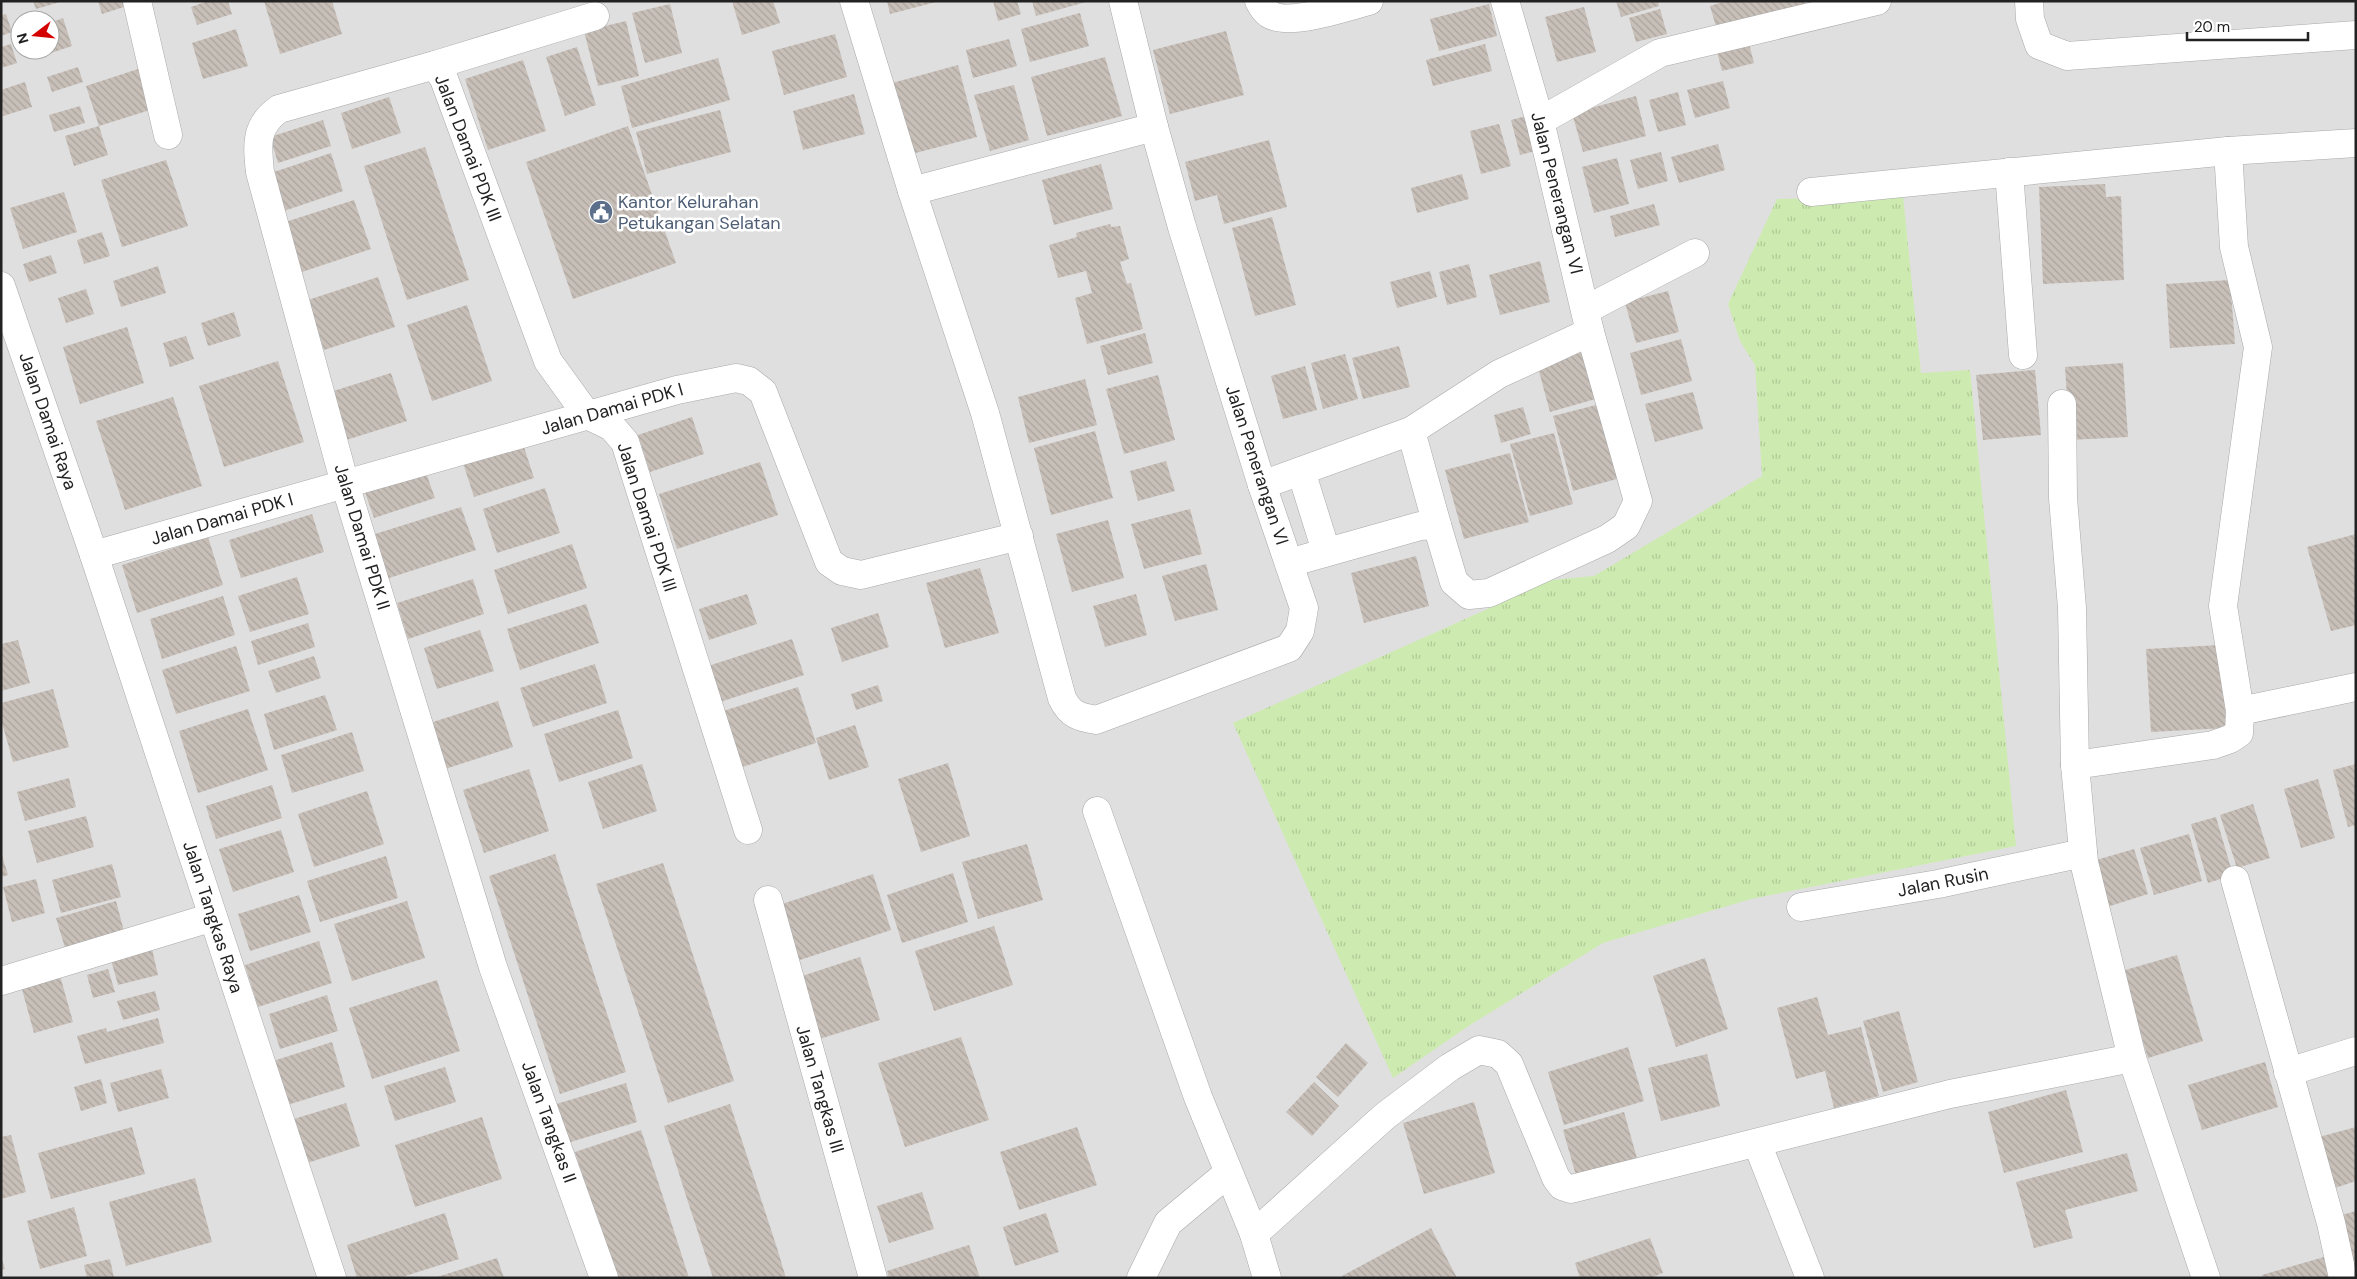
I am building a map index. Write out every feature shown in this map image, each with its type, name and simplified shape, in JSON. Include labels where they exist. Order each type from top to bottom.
[{"type":"street","points":[[137,1],[168,135]]},
{"type":"street","points":[[854,1],[912,191],[985,413],[1062,698],[1067,709],[1077,717],[1096,720],[1289,648],[1300,631],[1304,608],[1289,563]]},
{"type":"street","name":"Jalan Penerangan VI","points":[[1123,1],[1154,127],[1182,227],[1262,485],[1289,563],[1420,526],[1437,524],[1454,582],[1469,596],[1489,593],[1607,539],[1626,526],[1638,501],[1589,321],[1540,121],[1505,1]]},
{"type":"street","points":[[1259,1],[1268,14],[1279,18],[1294,18],[1369,1]]},
{"type":"street","points":[[1540,121],[1660,53],[1877,1]]},
{"type":"street","points":[[2029,1],[2030,19],[2039,45],[2067,56],[2356,35]]},
{"type":"street","points":[[435,65],[596,16]]},
{"type":"street","name":"Jalan Damai PDK II","points":[[435,65],[280,109],[267,117],[260,134],[258,150],[260,172],[345,484],[493,967]]},
{"type":"street","name":"Jalan Damai PDK III","points":[[435,65],[444,79],[548,361],[587,415],[612,427],[625,442],[748,830]]},
{"type":"street","points":[[912,191],[1154,127]]},
{"type":"street","points":[[1811,192],[2228,151],[2356,143]]},
{"type":"street","points":[[2075,765],[2222,742],[2239,733],[2240,711],[2223,606],[2258,347],[2234,247],[2228,151]]},
{"type":"street","points":[[2009,172],[2023,355]]},
{"type":"street","points":[[1262,485],[1410,431],[1499,374],[1589,321],[1695,253]]},
{"type":"street","name":"Jalan Damai Raya","points":[[1,286],[94,555]]},
{"type":"street","name":"Jalan Damai PDK I","points":[[94,555],[677,390],[736,378],[749,381],[763,392],[829,562],[842,571],[861,575],[1018,536]]},
{"type":"street","points":[[2062,404],[2063,498],[2072,608],[2075,765],[2083,853],[2097,921],[2132,1058],[2206,1278]]},
{"type":"street","points":[[1410,431],[1437,524]]},
{"type":"street","points":[[1301,471],[1326,551]]},
{"type":"street","name":"Jalan Tangkas Raya","points":[[94,555],[332,1278]]},
{"type":"street","points":[[2240,711],[2356,687]]},
{"type":"street","points":[[1097,811],[1198,1097],[1254,1234],[1267,1278]]},
{"type":"street","name":"Jalan Rusin","points":[[1801,907],[1938,884],[2083,853]]},
{"type":"street","points":[[2235,880],[2331,1223],[2343,1278]]},
{"type":"street","name":"Jalan Tangkas III","points":[[768,900],[873,1278]]},
{"type":"street","points":[[1,981],[213,917]]},
{"type":"street","name":"Jalan Tangkas II","points":[[493,967],[604,1278]]},
{"type":"street","points":[[1254,1234],[1385,1116],[1450,1067],[1480,1050],[1498,1054],[1509,1064],[1556,1178],[1562,1186],[1571,1189],[1950,1094],[2132,1058]]},
{"type":"street","points":[[2288,1072],[2356,1051]]},
{"type":"street","points":[[1758,1143],[1810,1278]]},
{"type":"street","points":[[1141,1278],[1168,1223],[1228,1173]]},
{"type":"shaded area","points":[[1,1],[2356,1],[2356,1278],[1,1278]]},
{"type":"green space","points":[[1903,196],[1921,373],[1970,370],[2016,846],[1751,899],[1603,943],[1470,1025],[1393,1078],[1233,723],[1552,580],[1594,576],[1762,476],[1755,365],[1740,341],[1728,304],[1777,199]]},
{"type":"building","points":[[33,1],[60,1],[60,2],[36,9]]},
{"type":"building","points":[[98,1],[129,1],[130,5],[102,14]]},
{"type":"building","points":[[208,1],[228,1],[232,14],[197,25],[191,7]]},
{"type":"building","points":[[264,1],[332,1],[342,34],[280,54]]},
{"type":"building","points":[[732,1],[773,1],[780,23],[742,35]]},
{"type":"building","points":[[887,1],[936,1],[936,2],[890,14]]},
{"type":"building","points":[[993,1],[1017,1],[1021,14],[998,21]]},
{"type":"building","points":[[1032,1],[1086,1],[1086,2],[1036,16]]},
{"type":"building","points":[[1616,1],[1658,1],[1659,6],[1621,17]]},
{"type":"building","points":[[1726,1],[1804,1],[1805,6],[1717,30],[1710,6]]},
{"type":"building","points":[[670,4],[682,53],[645,63],[632,13]]},
{"type":"building","points":[[1489,4],[1497,36],[1439,51],[1430,19]]},
{"type":"building","points":[[1584,7],[1596,52],[1557,62],[1545,17]]},
{"type":"building","points":[[1660,9],[1667,34],[1636,42],[1629,18]]},
{"type":"building","points":[[1080,13],[1089,46],[1030,62],[1021,29]]},
{"type":"building","points":[[6,14],[10,33],[1,36],[1,15]]},
{"type":"building","points":[[63,18],[72,46],[60,50],[60,19]]},
{"type":"building","points":[[626,21],[639,76],[598,86],[584,31]]},
{"type":"building","points":[[236,29],[248,66],[203,79],[192,43]]},
{"type":"building","points":[[1226,31],[1244,95],[1170,114],[1153,50]]},
{"type":"building","points":[[835,34],[847,77],[784,95],[772,51]]},
{"type":"building","points":[[1747,36],[1754,63],[1722,71],[1715,44]]},
{"type":"building","points":[[1009,39],[1017,66],[973,78],[966,50]]},
{"type":"building","points":[[10,44],[10,60],[16,60],[17,63],[1,68],[1,47]]},
{"type":"building","points":[[1485,44],[1492,71],[1433,86],[1426,60]]},
{"type":"building","points":[[577,47],[596,105],[565,116],[546,57]]},
{"type":"building","points":[[1105,57],[1122,116],[1047,136],[1031,77]]},
{"type":"building","points":[[718,58],[730,100],[632,128],[621,86]]},
{"type":"building","points":[[523,60],[546,131],[488,150],[465,79]]},
{"type":"building","points":[[958,65],[977,137],[904,156],[885,85]]},
{"type":"building","points":[[78,67],[83,82],[52,92],[47,77]]},
{"type":"building","points":[[138,69],[150,110],[99,126],[86,86]]},
{"type":"building","points":[[1723,81],[1730,108],[1695,118],[1687,90]]},
{"type":"building","points":[[25,82],[32,107],[3,116],[1,90]]},
{"type":"building","points":[[1014,85],[1029,140],[990,151],[974,95]]},
{"type":"building","points":[[1678,92],[1686,125],[1658,132],[1649,100]]},
{"type":"building","points":[[854,94],[865,134],[803,150],[793,111]]},
{"type":"building","points":[[1636,96],[1646,136],[1583,152],[1572,113]]},
{"type":"building","points":[[389,97],[401,133],[352,149],[341,113]]},
{"type":"building","points":[[80,106],[85,123],[54,132],[49,115]]},
{"type":"building","points":[[720,110],[731,152],[647,174],[636,132]]},
{"type":"building","points":[[1533,114],[1542,149],[1520,155],[1511,120]]},
{"type":"building","points":[[323,120],[331,146],[278,163],[270,137]]},
{"type":"building","points":[[1499,124],[1511,166],[1481,174],[1470,131]]},
{"type":"building","points":[[99,126],[108,155],[74,166],[65,136]]},
{"type":"building","name":"Kantor Kelurahan Petukangan Selatan","points":[[628,126],[676,263],[573,299],[526,162]]},
{"type":"building","points":[[1269,140],[1287,207],[1224,224],[1217,195],[1195,201],[1185,162]]},
{"type":"building","points":[[1718,144],[1725,170],[1679,183],[1671,157]]},
{"type":"building","points":[[425,147],[469,280],[407,300],[364,166]]},
{"type":"building","points":[[1661,152],[1668,181],[1638,189],[1630,160]]},
{"type":"building","points":[[331,153],[343,191],[278,213],[265,175]]},
{"type":"building","points":[[1617,158],[1629,204],[1594,213],[1582,167]]},
{"type":"building","points":[[166,160],[188,226],[122,247],[101,180]]},
{"type":"building","points":[[1101,164],[1113,209],[1054,225],[1042,180]]},
{"type":"building","points":[[1462,174],[1469,199],[1417,213],[1411,188]]},
{"type":"building","points":[[2105,184],[2106,197],[2121,196],[2124,280],[2043,284],[2039,187]]},
{"type":"building","points":[[64,192],[77,232],[23,249],[10,208]]},
{"type":"building","points":[[354,200],[371,249],[293,275],[276,225]]},
{"type":"building","points":[[1654,204],[1660,225],[1615,237],[1610,216]]},
{"type":"building","points":[[1272,217],[1296,305],[1255,316],[1232,228]]},
{"type":"building","points":[[1110,224],[1111,227],[1120,226],[1129,259],[1120,262],[1127,284],[1131,283],[1143,329],[1087,344],[1075,298],[1092,293],[1086,271],[1058,278],[1049,245],[1077,237],[1076,233]]},
{"type":"building","points":[[102,232],[110,256],[84,264],[77,240]]},
{"type":"building","points":[[51,255],[57,273],[29,282],[23,264]]},
{"type":"building","points":[[1540,261],[1550,302],[1500,315],[1489,275]]},
{"type":"building","points":[[1469,264],[1477,297],[1447,305],[1439,272]]},
{"type":"building","points":[[158,266],[166,293],[121,307],[113,281]]},
{"type":"building","points":[[1430,271],[1437,297],[1397,308],[1390,282]]},
{"type":"building","points":[[378,277],[395,327],[324,350],[308,300]]},
{"type":"building","points":[[2230,280],[2235,344],[2170,348],[2166,284]]},
{"type":"building","points":[[86,289],[94,314],[66,323],[58,298]]},
{"type":"building","points":[[1668,291],[1679,332],[1636,343],[1625,302]]},
{"type":"building","points":[[467,305],[492,381],[432,401],[407,325]]},
{"type":"building","points":[[234,312],[241,336],[208,346],[201,323]]},
{"type":"building","points":[[127,327],[144,383],[80,404],[63,347]]},
{"type":"building","points":[[1145,333],[1153,363],[1108,375],[1100,346]]},
{"type":"building","points":[[186,336],[194,359],[170,367],[163,343]]},
{"type":"building","points":[[1681,339],[1692,381],[1641,395],[1630,353]]},
{"type":"building","points":[[1399,346],[1410,387],[1363,399],[1352,358]]},
{"type":"building","points":[[1587,351],[1599,398],[1550,412],[1537,364]]},
{"type":"building","points":[[1345,354],[1358,399],[1323,409],[1311,363]]},
{"type":"building","points":[[278,361],[304,442],[224,467],[199,386]]},
{"type":"building","points":[[2123,363],[2128,437],[2070,440],[2065,367]]},
{"type":"building","points":[[1305,366],[1317,410],[1283,419],[1271,376]]},
{"type":"building","points":[[2035,370],[2041,435],[1983,440],[1976,375]]},
{"type":"building","points":[[391,373],[407,421],[343,441],[327,393]]},
{"type":"building","points":[[1158,375],[1175,440],[1124,454],[1106,389]]},
{"type":"building","points":[[1085,379],[1097,425],[1029,443],[1018,397]]},
{"type":"building","points":[[1693,392],[1703,429],[1655,442],[1645,404]]},
{"type":"building","points":[[173,397],[202,486],[125,510],[96,421]]},
{"type":"building","points":[[1604,403],[1624,477],[1573,491],[1553,416]]},
{"type":"building","points":[[1523,407],[1531,434],[1501,443],[1494,415]]},
{"type":"building","points":[[692,417],[704,454],[650,472],[638,435]]},
{"type":"building","points":[[1095,431],[1113,498],[1051,515],[1034,448]]},
{"type":"building","points":[[1554,433],[1573,504],[1530,516],[1510,444]]},
{"type":"building","points":[[523,444],[534,478],[474,497],[463,463]]},
{"type":"building","points":[[1510,453],[1529,522],[1464,539],[1445,470]]},
{"type":"building","points":[[1166,461],[1175,491],[1138,501],[1130,471]]},
{"type":"building","points":[[760,462],[778,515],[677,549],[659,494]]},
{"type":"building","points":[[426,473],[435,498],[374,518],[365,492]]},
{"type":"building","points":[[545,488],[560,533],[497,553],[483,509]]},
{"type":"building","points":[[461,507],[476,550],[386,579],[372,535]]},
{"type":"building","points":[[1190,509],[1202,554],[1144,569],[1131,524]]},
{"type":"building","points":[[312,514],[324,552],[241,578],[229,540]]},
{"type":"building","points":[[1108,520],[1124,578],[1072,592],[1056,534]]},
{"type":"building","points":[[2356,534],[2356,625],[2331,631],[2307,547]]},
{"type":"building","points":[[208,537],[223,585],[137,613],[122,565]]},
{"type":"building","points":[[572,544],[587,588],[508,614],[494,570]]},
{"type":"building","points":[[1416,556],[1429,606],[1364,623],[1351,573]]},
{"type":"building","points":[[1206,564],[1218,610],[1175,621],[1162,576]]},
{"type":"building","points":[[980,568],[999,633],[945,648],[926,583]]},
{"type":"building","points":[[297,577],[309,614],[250,632],[238,596]]},
{"type":"building","points":[[473,579],[484,614],[408,639],[397,603]]},
{"type":"building","points":[[747,594],[757,624],[709,640],[699,609]]},
{"type":"building","points":[[1136,594],[1147,635],[1105,647],[1093,606]]},
{"type":"building","points":[[223,596],[235,635],[162,659],[150,619]]},
{"type":"building","points":[[586,604],[599,643],[520,670],[507,629]]},
{"type":"building","points":[[878,613],[889,647],[842,662],[831,628]]},
{"type":"building","points":[[308,623],[315,647],[258,665],[251,641]]},
{"type":"building","points":[[480,630],[494,671],[437,689],[424,648]]},
{"type":"building","points":[[792,639],[804,675],[720,702],[708,666]]},
{"type":"building","points":[[18,640],[30,683],[1,691],[1,644]]},
{"type":"building","points":[[2221,645],[2226,728],[2151,732],[2146,649]]},
{"type":"building","points":[[236,646],[250,691],[176,714],[162,670]]},
{"type":"building","points":[[314,656],[321,678],[276,693],[268,671]]},
{"type":"building","points":[[595,664],[607,703],[533,727],[520,688]]},
{"type":"building","points":[[878,685],[883,701],[856,710],[851,694]]},
{"type":"building","points":[[798,687],[816,743],[736,769],[717,713]]},
{"type":"building","points":[[53,689],[69,747],[13,762],[1,719],[1,703]]},
{"type":"building","points":[[325,695],[337,730],[274,750],[264,714]]},
{"type":"building","points":[[498,701],[513,747],[442,770],[427,724]]},
{"type":"building","points":[[248,709],[268,770],[198,793],[179,731]]},
{"type":"building","points":[[618,710],[633,758],[559,782],[544,734]]},
{"type":"building","points":[[855,725],[869,767],[829,780],[816,738]]},
{"type":"building","points":[[352,732],[364,771],[292,793],[281,755]]},
{"type":"building","points":[[948,763],[970,836],[921,852],[898,779]]},
{"type":"building","points":[[642,764],[657,811],[603,829],[588,782]]},
{"type":"building","points":[[2356,764],[2356,825],[2348,827],[2333,770]]},
{"type":"building","points":[[529,769],[549,831],[484,853],[463,790]]},
{"type":"building","points":[[69,778],[76,807],[25,821],[17,792]]},
{"type":"building","points":[[2318,779],[2335,838],[2301,848],[2284,789]]},
{"type":"building","points":[[272,785],[282,818],[216,839],[206,806]]},
{"type":"building","points":[[367,791],[384,844],[314,867],[298,814]]},
{"type":"building","points":[[2253,804],[2270,858],[2237,868],[2220,815]]},
{"type":"building","points":[[86,816],[94,847],[37,863],[28,831]]},
{"type":"building","points":[[2216,817],[2233,875],[2208,883],[2191,824]]},
{"type":"building","points":[[281,830],[294,872],[233,892],[219,849]]},
{"type":"building","points":[[2189,834],[2202,881],[2154,895],[2140,848]]},
{"type":"building","points":[[1027,844],[1043,900],[978,919],[962,862]]},
{"type":"building","points":[[2134,849],[2148,894],[2107,907],[2093,861]]},
{"type":"building","points":[[1,852],[8,875],[1,877]]},
{"type":"building","points":[[555,854],[626,1072],[560,1094],[489,876]]},
{"type":"building","points":[[386,856],[398,898],[320,922],[307,881]]},
{"type":"building","points":[[663,863],[734,1081],[668,1103],[596,884]]},
{"type":"building","points":[[112,864],[121,897],[61,913],[52,880]]},
{"type":"building","points":[[953,873],[968,922],[902,943],[887,895]]},
{"type":"building","points":[[873,874],[891,930],[791,963],[773,907]]},
{"type":"building","points":[[36,879],[45,913],[12,922],[3,887]]},
{"type":"building","points":[[299,895],[311,932],[250,951],[238,914]]},
{"type":"building","points":[[116,901],[125,935],[66,951],[56,918]]},
{"type":"building","points":[[407,901],[425,958],[352,981],[334,924]]},
{"type":"building","points":[[994,926],[1013,985],[934,1011],[915,951]]},
{"type":"building","points":[[319,941],[332,983],[258,1007],[245,965]]},
{"type":"building","points":[[152,949],[158,975],[118,985],[111,960]]},
{"type":"building","points":[[2177,955],[2203,1041],[2148,1058],[2122,971]]},
{"type":"building","points":[[860,957],[880,1020],[813,1041],[793,979]]},
{"type":"building","points":[[1705,958],[1728,1029],[1676,1047],[1653,976]]},
{"type":"building","points":[[108,969],[115,992],[93,998],[87,975]]},
{"type":"building","points":[[59,972],[73,1022],[34,1033],[20,982]]},
{"type":"building","points":[[437,980],[460,1051],[372,1079],[349,1008]]},
{"type":"building","points":[[155,991],[160,1010],[123,1020],[117,1001]]},
{"type":"building","points":[[327,995],[338,1031],[280,1049],[269,1014]]},
{"type":"building","points":[[1817,997],[1828,1035],[1861,1027],[1879,1096],[1834,1108],[1825,1071],[1796,1079],[1777,1008]]},
{"type":"building","points":[[1899,1011],[1918,1082],[1883,1092],[1863,1021]]},
{"type":"building","points":[[158,1018],[164,1043],[85,1064],[77,1036],[106,1028],[107,1032]]},
{"type":"building","points":[[961,1037],[989,1120],[905,1147],[878,1063]]},
{"type":"building","points":[[332,1042],[345,1087],[281,1107],[267,1063]]},
{"type":"building","points":[[1346,1043],[1368,1063],[1338,1097],[1316,1077]]},
{"type":"building","points":[[1628,1047],[1644,1101],[1564,1125],[1548,1072]]},
{"type":"building","points":[[1707,1054],[1720,1106],[1661,1121],[1648,1068]]},
{"type":"building","points":[[2265,1062],[2278,1107],[2202,1130],[2188,1085]]},
{"type":"building","points":[[445,1067],[456,1102],[395,1121],[384,1086]]},
{"type":"building","points":[[161,1069],[169,1098],[118,1112],[110,1083]]},
{"type":"building","points":[[101,1079],[107,1103],[81,1111],[74,1087]]},
{"type":"building","points":[[1314,1082],[1339,1106],[1312,1136],[1286,1112]]},
{"type":"building","points":[[626,1083],[637,1122],[564,1144],[553,1105]]},
{"type":"building","points":[[2066,1090],[2083,1152],[2004,1173],[1988,1112]]},
{"type":"building","points":[[1474,1102],[1495,1173],[1424,1194],[1403,1123]]},
{"type":"building","points":[[346,1103],[360,1146],[298,1166],[284,1122]]},
{"type":"building","points":[[730,1104],[786,1278],[713,1278],[687,1199],[664,1126]]},
{"type":"building","points":[[1624,1112],[1638,1162],[1577,1179],[1563,1130]]},
{"type":"building","points":[[482,1117],[502,1179],[415,1207],[395,1145]]},
{"type":"building","points":[[132,1127],[145,1174],[51,1199],[38,1153]]},
{"type":"building","points":[[1077,1127],[1097,1185],[1019,1210],[1000,1152]]},
{"type":"building","points":[[2356,1127],[2356,1181],[2335,1188],[2319,1137]]},
{"type":"building","points":[[641,1130],[689,1278],[615,1278],[575,1152]]},
{"type":"building","points":[[11,1135],[26,1192],[1,1199],[1,1137]]},
{"type":"building","points":[[2127,1153],[2138,1191],[2065,1210],[2073,1238],[2034,1248],[2016,1182]]},
{"type":"building","points":[[195,1178],[212,1242],[126,1266],[109,1202]]},
{"type":"building","points":[[922,1192],[934,1229],[889,1243],[877,1206]]},
{"type":"building","points":[[74,1207],[87,1256],[40,1269],[27,1221]]},
{"type":"building","points":[[2356,1211],[2356,1259],[2349,1261],[2335,1217]]},
{"type":"building","points":[[445,1213],[459,1259],[399,1278],[357,1278],[347,1245]]},
{"type":"building","points":[[1046,1213],[1059,1252],[1015,1266],[1003,1227]]},
{"type":"building","points":[[1431,1228],[1457,1278],[1343,1278],[1342,1276]]},
{"type":"building","points":[[1650,1238],[1663,1273],[1650,1278],[1580,1278],[1575,1263]]},
{"type":"building","points":[[969,1245],[980,1278],[889,1278],[887,1271]]},
{"type":"building","points":[[1,1257],[5,1269],[1,1270]]},
{"type":"building","points":[[2324,1257],[2330,1278],[2263,1278],[2262,1275]]},
{"type":"building","points":[[497,1258],[504,1278],[437,1278],[437,1277]]},
{"type":"building","points":[[110,1259],[114,1278],[87,1278],[84,1265]]},
{"type":"place","name":"Kantor Kelurahan Petukangan Selatan","points":[[601,212]]}]
